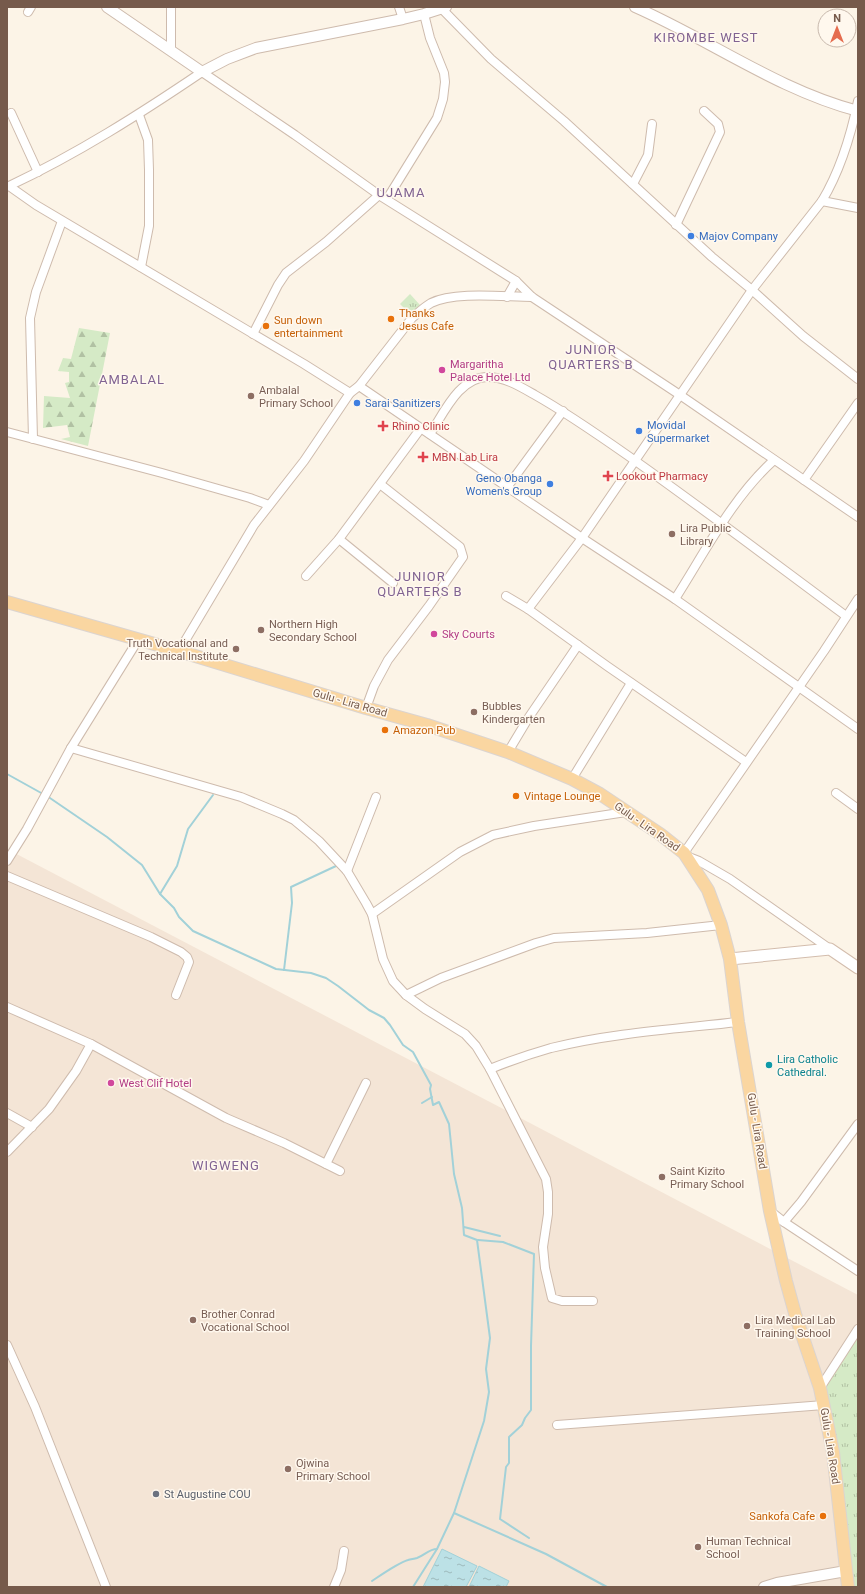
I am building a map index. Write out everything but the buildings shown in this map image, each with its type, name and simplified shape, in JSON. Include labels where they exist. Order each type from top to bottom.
[{"type":"main road","name":"Gulu - Lira Road","points":[[7,602],[179,651],[427,725],[508,752],[572,779],[600,794],[660,834],[685,855],[708,890],[721,925],[730,959],[738,1022],[770,1211],[796,1317],[820,1388],[833,1452],[848,1587]]},
{"type":"main road","points":[[730,959],[830,949],[858,968]]},
{"type":"street","points":[[108,7],[383,197],[516,281],[532,297],[680,395],[858,517]]},
{"type":"street","points":[[171,7],[171,50]]},
{"type":"street","points":[[399,7],[403,19]]},
{"type":"street","points":[[528,609],[582,538],[752,290],[822,201],[829,190],[839,166],[857,107],[824,100],[776,80],[690,33],[635,7]]},
{"type":"street","points":[[8,186],[38,172],[139,115],[202,72],[256,48],[403,19],[444,8],[491,58],[564,121],[676,225],[803,336],[858,379]]},
{"type":"street","points":[[253,334],[278,284],[286,273],[383,197],[437,118],[443,99],[445,82],[444,73],[429,34],[424,14]]},
{"type":"street","points":[[676,225],[720,132],[718,124],[704,111]]},
{"type":"street","points":[[11,112],[38,172]]},
{"type":"street","points":[[139,115],[148,140],[149,150],[149,226],[141,267]]},
{"type":"street","points":[[633,184],[648,155],[652,124]]},
{"type":"street","points":[[8,186],[62,221],[304,364],[350,393]]},
{"type":"street","points":[[822,201],[858,208]]},
{"type":"street","points":[[33,439],[30,318],[36,292],[62,221]]},
{"type":"street","points":[[507,297],[516,281]]},
{"type":"street","points":[[179,651],[238,551],[269,505],[304,461],[350,393],[359,386],[409,322],[422,309],[432,302],[445,299],[461,297],[532,297]]},
{"type":"street","points":[[430,434],[457,392],[475,379],[488,377],[501,379],[516,384],[563,410],[635,460],[846,616]]},
{"type":"street","points":[[359,386],[508,486],[582,538],[675,599],[800,686],[858,729]]},
{"type":"street","points":[[804,480],[858,403]]},
{"type":"street","points":[[508,486],[563,410]]},
{"type":"street","points":[[306,576],[339,539],[421,428]]},
{"type":"street","points":[[7,432],[169,475],[250,498],[269,505]]},
{"type":"street","points":[[675,599],[723,524],[753,482],[774,460]]},
{"type":"street","points":[[366,708],[374,686],[388,660],[429,606],[463,557],[460,547],[380,484]]},
{"type":"street","points":[[339,539],[393,583]]},
{"type":"street","points":[[506,596],[528,609],[631,683],[746,762]]},
{"type":"street","points":[[830,949],[724,875],[685,855],[746,762],[800,686],[858,599]]},
{"type":"street","points":[[7,861],[27,829],[70,748],[138,640]]},
{"type":"street","points":[[508,752],[529,717],[578,645]]},
{"type":"street","points":[[572,779],[631,683]]},
{"type":"street","points":[[70,748],[216,790],[282,814],[306,830],[319,841],[347,871],[366,902],[372,914],[387,972],[392,981],[424,1009],[465,1034],[476,1046],[490,1069],[546,1179],[548,1192],[548,1214],[544,1247],[545,1268],[552,1298],[562,1301],[593,1301]]},
{"type":"street","points":[[836,793],[858,808]]},
{"type":"street","points":[[347,871],[376,798]]},
{"type":"street","points":[[372,914],[460,852],[493,835],[534,826],[626,812]]},
{"type":"street","points":[[7,876],[151,937],[182,952],[187,957],[189,962],[176,995]]},
{"type":"street","points":[[406,994],[441,978],[536,943],[554,938],[640,934],[721,925]]},
{"type":"street","points":[[7,1008],[91,1044],[226,1118],[340,1171]]},
{"type":"street","points":[[490,1069],[527,1055],[553,1048],[632,1034],[738,1022]]},
{"type":"street","points":[[7,1152],[49,1110],[76,1071],[91,1044]]},
{"type":"street","points":[[326,1164],[366,1083]]},
{"type":"street","points":[[7,1112],[32,1127]]},
{"type":"street","points":[[784,1222],[801,1202],[858,1124]]},
{"type":"street","points":[[770,1211],[784,1222],[858,1271]]},
{"type":"street","points":[[820,1388],[858,1329]]},
{"type":"street","points":[[7,1345],[34,1407],[106,1587]]},
{"type":"street","points":[[557,1426],[824,1405]]},
{"type":"street","points":[[334,1587],[341,1570],[344,1551]]},
{"type":"street","points":[[764,1587],[777,1583],[846,1571]]},
{"type":"shaded area","points":[[7,849],[858,1295],[858,1587],[7,1587]]},
{"type":"green space","points":[[410,294],[420,305],[410,314],[400,304]]},
{"type":"green space","points":[[79,328],[110,333],[88,446],[61,439],[70,437],[67,425],[43,428],[44,396],[70,398],[65,383],[69,382],[69,372],[58,371],[63,358],[71,359]]},
{"type":"green space","points":[[858,1333],[858,1587],[848,1587],[821,1394]]},
{"type":"water","points":[[442,1549],[477,1566],[466,1587],[423,1587]]},
{"type":"water","points":[[479,1566],[509,1581],[506,1587],[469,1587]]},
{"type":"waterway","points":[[7,774],[43,794]]},
{"type":"waterway","points":[[160,894],[177,866],[188,829],[213,795]]},
{"type":"waterway","points":[[47,796],[107,837],[142,865],[160,894],[193,931],[276,969],[311,973],[326,978],[369,1010],[384,1018],[403,1045],[413,1052],[431,1085],[430,1089],[433,1105],[439,1102],[449,1124],[454,1174],[462,1208],[464,1235],[477,1240],[490,1338],[486,1369],[489,1392],[484,1421],[454,1513],[437,1549],[413,1587]]},
{"type":"waterway","points":[[284,970],[292,903],[291,887],[336,866]]},
{"type":"waterway","points":[[422,1103],[432,1097]]},
{"type":"waterway","points":[[464,1227],[500,1236]]},
{"type":"waterway","points":[[478,1240],[503,1242],[534,1254],[531,1346],[531,1410],[522,1425],[509,1437],[509,1463],[506,1467],[500,1519],[529,1538]]},
{"type":"waterway","points":[[454,1513],[546,1554],[607,1587]]},
{"type":"waterway","points":[[372,1581],[399,1564],[437,1549]]},
{"type":"place","name":"Majov Company","points":[[691,236]]},
{"type":"place","name":"Thanks Jesus Cafe","points":[[391,319]]},
{"type":"place","name":"Sun down entertainment","points":[[266,326]]},
{"type":"place","name":"Margaritha Palace Hotel Ltd","points":[[442,370]]},
{"type":"place","name":"Ambalal Primary School","points":[[251,396]]},
{"type":"place","name":"Sarai Sanitizers","points":[[357,403]]},
{"type":"place","name":"Rhino Clinic","points":[[383,426]]},
{"type":"place","name":"Movidal Supermarket","points":[[639,431]]},
{"type":"place","name":"MBN Lab Lira","points":[[423,457]]},
{"type":"place","name":"Lookout Pharmacy","points":[[608,476]]},
{"type":"place","name":"Geno Obanga Women's Group","points":[[550,484]]},
{"type":"place","name":"Lira Public Library","points":[[672,534]]},
{"type":"place","name":"Northern High Secondary School","points":[[261,630]]},
{"type":"place","name":"Sky Courts","points":[[434,634]]},
{"type":"place","name":"Truth Vocational and Technical Institute","points":[[236,649]]},
{"type":"place","name":"Bubbles Kindergarten","points":[[474,712]]},
{"type":"place","name":"Amazon Pub","points":[[385,730]]},
{"type":"place","name":"Vintage Lounge","points":[[516,796]]},
{"type":"place","name":"Lira Catholic Cathedral.","points":[[769,1065]]},
{"type":"place","name":"West Clif Hotel","points":[[111,1083]]},
{"type":"place","name":"Saint Kizito Primary School","points":[[662,1177]]},
{"type":"place","name":"Brother Conrad Vocational School","points":[[193,1320]]},
{"type":"place","name":"Lira Medical Lab Training School","points":[[747,1326]]},
{"type":"place","name":"Ojwina Primary School","points":[[288,1469]]},
{"type":"place","name":"St Augustine COU","points":[[156,1494]]},
{"type":"place","name":"Sankofa Cafe","points":[[823,1516]]},
{"type":"place","name":"Human Technical School","points":[[698,1547]]},
{"type":"district","name":"KIROMBE WEST","points":[[706,37]]},
{"type":"district","name":"UJAMA","points":[[401,192]]},
{"type":"district","name":"JUNIOR QUARTERS B","points":[[591,356]]},
{"type":"district","name":"AMBALAL","points":[[132,379]]},
{"type":"district","name":"JUNIOR QUARTERS B","points":[[420,584]]},
{"type":"district","name":"WIGWENG","points":[[226,1165]]}]
